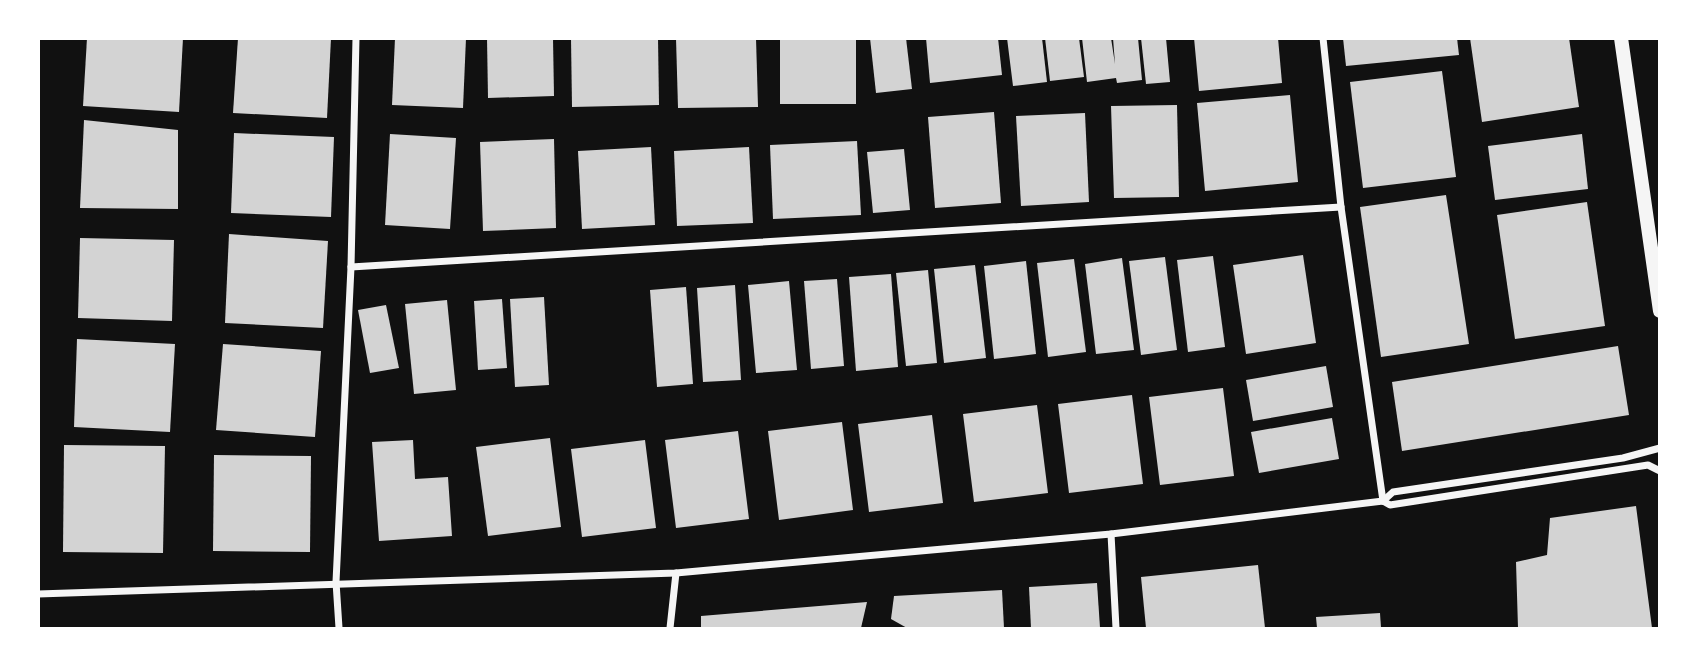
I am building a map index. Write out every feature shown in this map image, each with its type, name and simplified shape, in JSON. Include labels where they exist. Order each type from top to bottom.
[{"type":"main road","points":[[1621,38],[1660,311]]},
{"type":"street","points":[[339,628],[335,582],[351,267],[356,38]]},
{"type":"street","points":[[1323,38],[1341,207],[1383,501]]},
{"type":"street","points":[[351,267],[1341,207]]},
{"type":"street","points":[[38,594],[335,582],[676,573],[1111,534],[1383,501],[1393,492],[1623,458],[1660,447]]},
{"type":"street","points":[[1383,501],[1390,505],[1648,465],[1660,471]]},
{"type":"street","points":[[1111,534],[1116,628]]},
{"type":"street","points":[[670,628],[676,573]]},
{"type":"building","points":[[87,38],[183,38],[179,112],[83,106]]},
{"type":"building","points":[[238,38],[331,38],[327,118],[233,113]]},
{"type":"building","points":[[395,38],[466,38],[463,108],[392,105]]},
{"type":"building","points":[[487,38],[553,38],[554,96],[488,98]]},
{"type":"building","points":[[571,38],[658,38],[659,105],[572,107]]},
{"type":"building","points":[[676,38],[756,38],[758,107],[678,108]]},
{"type":"building","points":[[780,38],[856,38],[856,104],[780,104]]},
{"type":"building","points":[[870,38],[906,38],[912,89],[876,93]]},
{"type":"building","points":[[926,38],[998,38],[1002,75],[930,83]]},
{"type":"building","points":[[1007,38],[1042,38],[1047,82],[1013,86]]},
{"type":"building","points":[[1045,38],[1079,38],[1084,77],[1050,81]]},
{"type":"building","points":[[1082,38],[1111,38],[1115,64],[1113,38],[1138,38],[1142,80],[1117,83],[1116,78],[1087,82]]},
{"type":"building","points":[[1141,38],[1166,38],[1170,82],[1146,84]]},
{"type":"building","points":[[1194,38],[1278,38],[1282,83],[1199,91]]},
{"type":"building","points":[[1343,38],[1457,38],[1459,55],[1346,66]]},
{"type":"building","points":[[1470,38],[1569,38],[1579,107],[1482,122]]},
{"type":"building","points":[[1442,71],[1456,177],[1363,188],[1350,82]]},
{"type":"building","points":[[1290,95],[1298,182],[1205,191],[1197,103]]},
{"type":"building","points":[[1177,105],[1179,197],[1114,198],[1111,106]]},
{"type":"building","points":[[994,112],[1001,203],[935,208],[928,117]]},
{"type":"building","points":[[1085,113],[1089,202],[1021,206],[1016,116]]},
{"type":"building","points":[[84,120],[178,130],[178,209],[80,208]]},
{"type":"building","points":[[234,133],[334,137],[331,217],[231,213]]},
{"type":"building","points":[[390,134],[456,138],[450,229],[385,225]]},
{"type":"building","points":[[1582,134],[1588,189],[1495,200],[1488,146]]},
{"type":"building","points":[[554,139],[556,228],[483,231],[480,142]]},
{"type":"building","points":[[857,141],[861,215],[773,219],[770,145]]},
{"type":"building","points":[[651,147],[655,225],[582,229],[578,151]]},
{"type":"building","points":[[749,147],[753,223],[677,226],[674,151]]},
{"type":"building","points":[[904,149],[910,210],[873,213],[867,152]]},
{"type":"building","points":[[1446,195],[1469,344],[1381,357],[1360,207]]},
{"type":"building","points":[[1587,202],[1605,326],[1515,339],[1497,215]]},
{"type":"building","points":[[229,234],[328,241],[323,328],[225,323]]},
{"type":"building","points":[[80,238],[174,240],[172,321],[78,318]]},
{"type":"building","points":[[1303,255],[1316,343],[1246,354],[1233,265]]},
{"type":"building","points":[[1213,256],[1225,347],[1188,352],[1177,260]]},
{"type":"building","points":[[1165,257],[1177,350],[1141,355],[1129,261]]},
{"type":"building","points":[[1122,258],[1134,350],[1096,354],[1085,264]]},
{"type":"building","points":[[1074,259],[1086,352],[1048,357],[1037,263]]},
{"type":"building","points":[[1026,261],[1036,354],[994,359],[984,266]]},
{"type":"building","points":[[975,265],[986,358],[944,363],[934,269]]},
{"type":"building","points":[[928,270],[937,363],[906,366],[896,273]]},
{"type":"building","points":[[891,274],[898,367],[856,371],[849,277]]},
{"type":"building","points":[[837,279],[844,366],[811,369],[804,281]]},
{"type":"building","points":[[789,281],[797,370],[756,373],[748,285]]},
{"type":"building","points":[[735,285],[741,380],[703,382],[697,288]]},
{"type":"building","points":[[686,287],[693,384],[657,387],[650,290]]},
{"type":"building","points":[[544,297],[549,385],[515,387],[510,299]]},
{"type":"building","points":[[502,299],[507,368],[478,370],[474,301]]},
{"type":"building","points":[[447,300],[456,390],[414,394],[405,304]]},
{"type":"building","points":[[386,305],[399,368],[370,373],[358,310]]},
{"type":"building","points":[[77,339],[175,344],[170,432],[74,427]]},
{"type":"building","points":[[223,344],[321,351],[315,437],[216,430]]},
{"type":"building","points":[[1618,346],[1629,415],[1402,451],[1392,382]]},
{"type":"building","points":[[1326,366],[1333,407],[1253,421],[1246,380]]},
{"type":"building","points":[[1223,388],[1234,476],[1160,485],[1149,397]]},
{"type":"building","points":[[1132,395],[1143,484],[1069,493],[1058,404]]},
{"type":"building","points":[[1037,405],[1048,493],[974,502],[963,414]]},
{"type":"building","points":[[932,415],[943,503],[869,512],[858,424]]},
{"type":"building","points":[[1332,418],[1339,459],[1259,473],[1251,432]]},
{"type":"building","points":[[842,422],[853,510],[779,520],[768,431]]},
{"type":"building","points":[[738,431],[749,519],[676,528],[665,440]]},
{"type":"building","points":[[550,438],[561,527],[488,536],[476,447]]},
{"type":"building","points":[[413,440],[415,479],[448,477],[452,536],[379,541],[372,442]]},
{"type":"building","points":[[645,440],[656,528],[582,537],[571,449]]},
{"type":"building","points":[[64,445],[165,446],[163,553],[63,552]]},
{"type":"building","points":[[214,455],[311,456],[310,552],[213,551]]},
{"type":"building","points":[[1636,506],[1652,628],[1518,628],[1516,562],[1547,555],[1550,518]]},
{"type":"building","points":[[1258,565],[1265,628],[1146,628],[1141,577]]},
{"type":"building","points":[[1097,583],[1100,628],[1031,628],[1029,587]]},
{"type":"building","points":[[1002,590],[1004,628],[907,628],[891,619],[894,596]]},
{"type":"building","points":[[867,602],[861,628],[701,628],[701,616]]},
{"type":"building","points":[[1380,613],[1381,628],[1317,628],[1316,617]]}]
